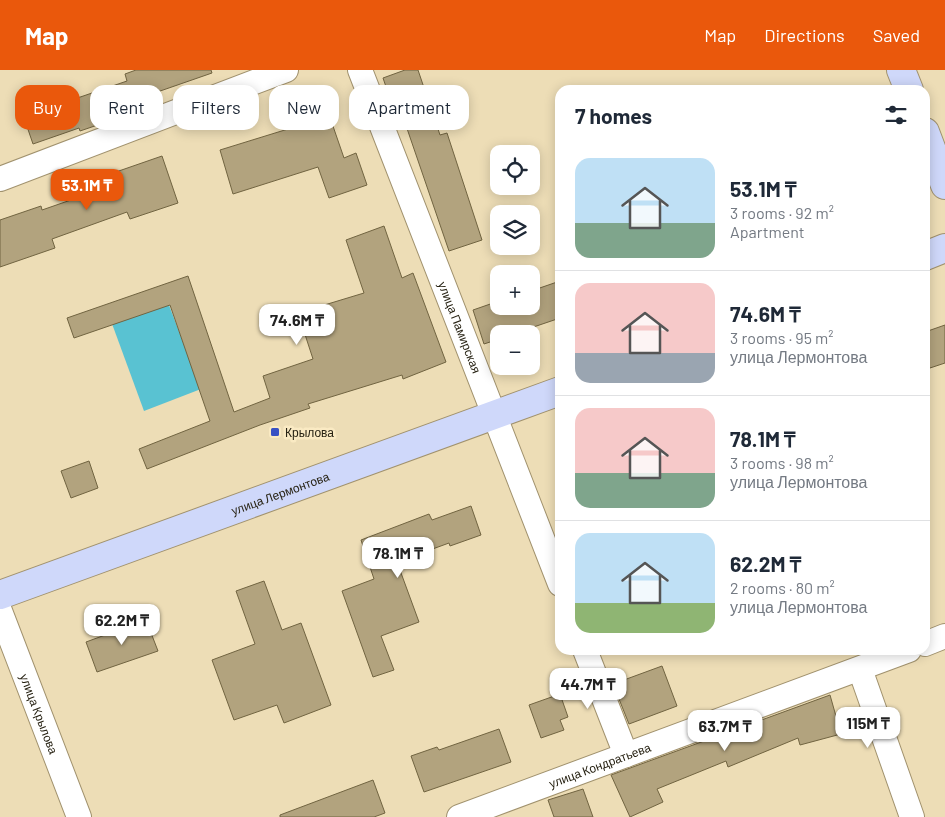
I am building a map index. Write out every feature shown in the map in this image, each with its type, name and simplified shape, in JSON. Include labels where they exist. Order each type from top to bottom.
[{"type":"main road","points":[[901,70],[907,85]]},
{"type":"main road","points":[[930,145],[945,185]]},
{"type":"main road","points":[[930,254],[945,248]]},
{"type":"main road","name":"улица Лермонтова","points":[[0,595],[555,392]]},
{"type":"street","points":[[0,179],[286,70]]},
{"type":"street","name":"улица Памирская","points":[[360,70],[555,571]]},
{"type":"street","name":"улица Крылова","points":[[0,611],[79,817]]},
{"type":"street","points":[[930,642],[945,636]]},
{"type":"street","points":[[587,655],[626,755]]},
{"type":"street","name":"улица Кондратьева","points":[[459,817],[895,655]]},
{"type":"street","points":[[860,668],[912,817]]},
{"type":"water","points":[[167,300],[201,389],[144,411],[111,321]]},
{"type":"building","points":[[136,70],[211,70],[212,73],[163,90],[163,85],[115,85],[127,81],[125,74]]},
{"type":"building","points":[[405,70],[418,70],[423,85],[385,85],[383,78]]},
{"type":"building","points":[[90,94],[90,128],[80,131],[80,130],[80,97]]},
{"type":"building","points":[[28,130],[73,130],[33,144]]},
{"type":"building","points":[[285,130],[334,130],[344,158],[356,153],[367,185],[329,198],[318,167],[233,194],[220,150]]},
{"type":"building","points":[[408,130],[438,130],[440,135],[447,133],[482,240],[449,251]]},
{"type":"building","points":[[162,156],[178,203],[130,219],[127,212],[52,239],[55,248],[0,267],[0,220],[41,206],[42,210],[117,184],[113,173]]},
{"type":"building","points":[[384,226],[402,278],[413,273],[446,362],[403,379],[402,375],[308,404],[310,408],[260,425],[147,469],[139,449],[210,421],[170,305],[74,338],[67,318],[188,276],[234,412],[270,398],[263,376],[313,359],[298,313],[364,293],[346,240]]},
{"type":"building","points":[[555,283],[555,320],[539,325],[490,325],[490,342],[484,344],[473,310],[490,304],[490,315],[540,315],[540,288]]},
{"type":"building","points":[[945,325],[945,363],[930,368],[930,330]]},
{"type":"building","points":[[89,461],[98,488],[71,498],[61,471]]},
{"type":"building","points":[[471,506],[481,535],[450,546],[449,543],[397,562],[419,622],[381,636],[394,670],[373,677],[342,591],[374,579],[361,540],[429,514],[432,520]]},
{"type":"building","points":[[264,581],[282,630],[301,623],[331,705],[284,723],[277,705],[234,720],[212,660],[255,644],[236,591]]},
{"type":"building","points":[[146,620],[158,651],[97,672],[86,642]]},
{"type":"building","points":[[662,666],[677,706],[629,724],[613,684]]},
{"type":"building","points":[[560,694],[568,717],[560,720],[564,730],[541,738],[529,705]]},
{"type":"building","points":[[830,695],[841,734],[800,745],[798,738],[728,767],[726,761],[657,789],[663,802],[630,817],[611,775]]},
{"type":"building","points":[[499,729],[511,762],[424,792],[411,756],[437,747],[439,750]]},
{"type":"building","points":[[373,780],[385,813],[374,817],[280,817],[280,815]]},
{"type":"building","points":[[583,789],[593,817],[554,817],[548,800]]},
{"type":"place","name":"Крылова","points":[[275,432]]}]
